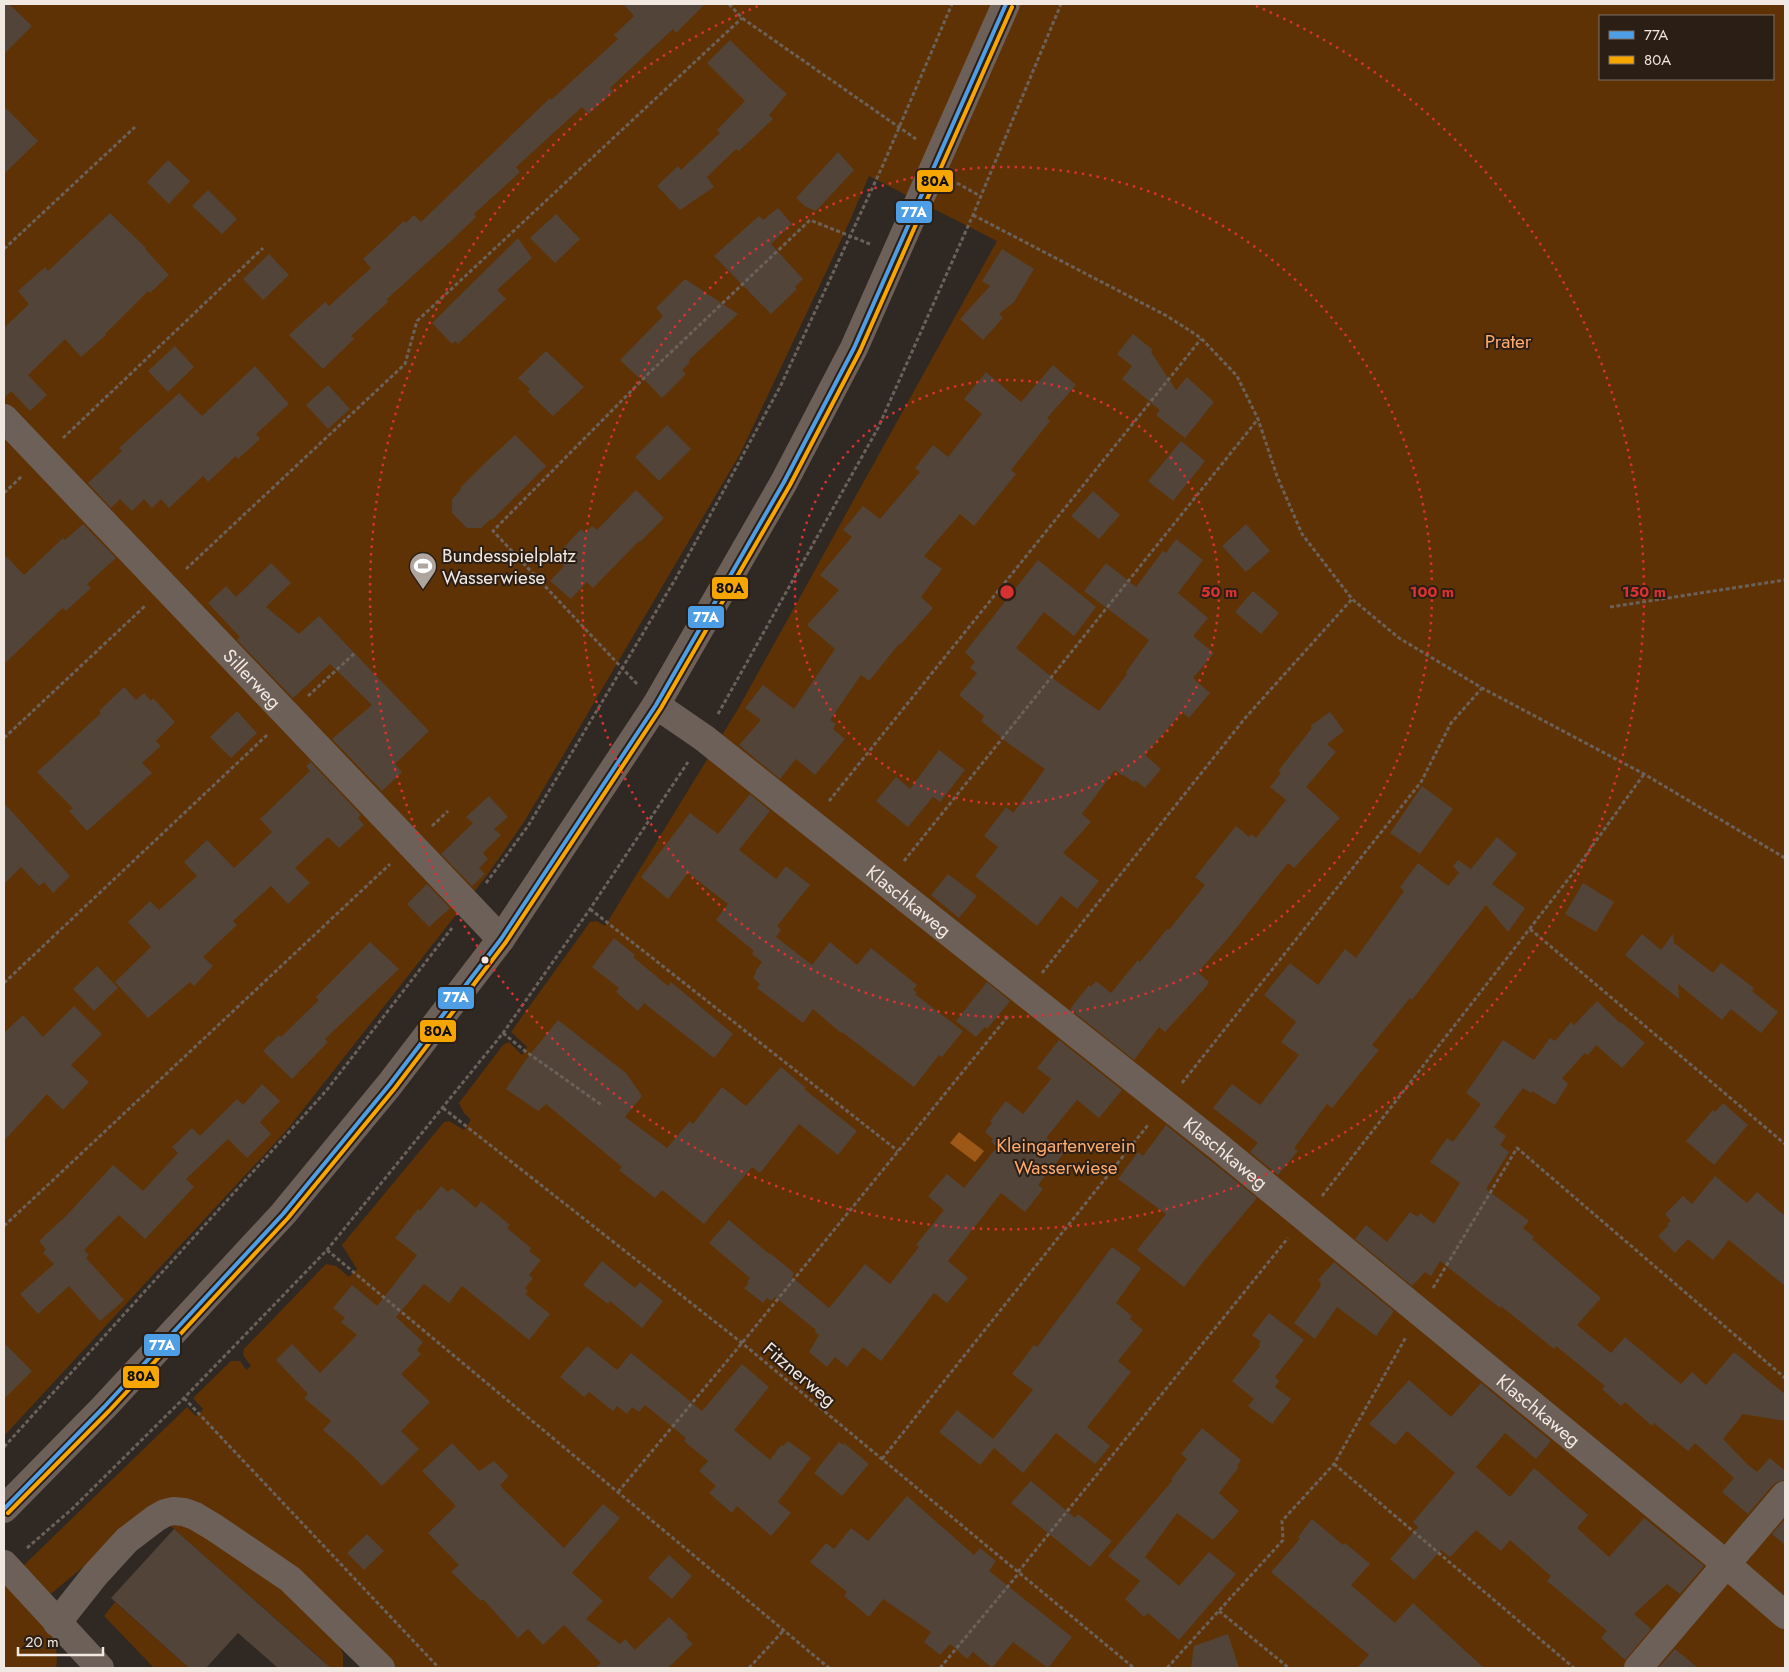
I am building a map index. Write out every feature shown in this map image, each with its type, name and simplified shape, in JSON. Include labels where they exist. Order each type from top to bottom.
[{"type":"street","points":[[4,1509],[104,1407],[283,1214],[390,1084],[501,939],[656,705],[784,482],[854,348],[1006,4]]},
{"type":"street","name":"Sillerweg","points":[[4,418],[501,939]]},
{"type":"street","name":"Klaschkaweg","points":[[656,705],[704,738],[1219,1147],[1726,1564],[1785,1615]]},
{"type":"street","points":[[1638,1668],[1785,1495]]},
{"type":"street","points":[[58,1623],[95,1575],[127,1540],[156,1518],[166,1513],[173,1511],[184,1512],[215,1528],[290,1579],[372,1665]]},
{"type":"street","points":[[4,1564],[58,1623],[88,1664]]},
{"type":"path","points":[[729,4],[742,18],[940,156]]},
{"type":"path","points":[[4,1447],[326,1091],[469,906],[528,826],[676,578],[781,385],[883,165],[952,4]]},
{"type":"path","points":[[1061,4],[973,215],[1166,316],[1201,338],[1237,376],[1258,419],[1278,476],[1302,534],[1352,599],[1399,638],[1482,688],[1644,774],[1785,858]]},
{"type":"path","points":[[4,738],[405,364],[417,321],[742,18]]},
{"type":"path","points":[[4,249],[135,127]]},
{"type":"path","points":[[656,705],[493,531],[648,374],[810,220],[895,254]]},
{"type":"path","points":[[4,493],[263,248]]},
{"type":"path","points":[[812,823],[1201,338]]},
{"type":"path","points":[[886,883],[1258,419]]},
{"type":"path","points":[[1610,607],[1785,580]]},
{"type":"path","points":[[618,1492],[898,1151],[1246,717],[1352,599]]},
{"type":"path","points":[[4,983],[356,652]]},
{"type":"path","points":[[1421,782],[1451,722],[1482,688]]},
{"type":"path","points":[[1573,873],[1644,774]]},
{"type":"path","points":[[4,1226],[448,811]]},
{"type":"path","points":[[590,909],[898,1151]]},
{"type":"path","points":[[1530,929],[1785,1144]]},
{"type":"path","points":[[503,1033],[525,1051],[603,1106]]},
{"type":"path","name":"Fitznerweg","points":[[443,1108],[742,1343],[1134,1668]]},
{"type":"path","points":[[327,1250],[829,1668]]},
{"type":"path","points":[[184,1398],[439,1668]]},
{"type":"path","points":[[1334,1464],[1574,1668]]},
{"type":"path","points":[[940,1668],[1019,1573]]},
{"type":"path","points":[[1219,1611],[1289,1668]]},
{"type":"path","points":[[749,1668],[784,1630]]},
{"type":"green space","points":[[4,4],[1785,4],[1785,1668],[393,1668],[197,1506],[146,1515],[47,1597],[21,1568],[187,1407],[196,1416],[203,1409],[193,1398],[231,1361],[240,1361],[246,1370],[251,1366],[243,1355],[244,1349],[326,1264],[336,1266],[349,1277],[357,1269],[342,1245],[444,1122],[449,1121],[464,1130],[471,1120],[464,1113],[459,1103],[503,1045],[509,1042],[522,1055],[527,1047],[511,1032],[590,922],[597,921],[605,926],[738,709],[997,241],[869,176],[844,234],[740,454],[524,822],[488,874],[287,1130],[4,1436]]},
{"type":"green space","points":[[174,1519],[215,1536],[334,1633],[343,1654],[343,1668],[324,1668],[327,1664],[166,1522]]},
{"type":"green space","points":[[4,1584],[42,1620],[49,1631],[57,1654],[56,1668],[4,1668]]},
{"type":"green space","points":[[115,1602],[189,1668],[154,1668],[104,1616]]},
{"type":"shaded area","points":[[959,1132],[984,1151],[975,1162],[950,1143]]},
{"type":"building","points":[[4,4],[9,4],[32,26],[4,54]]},
{"type":"building","points":[[623,4],[705,4],[676,33],[673,29],[610,88],[613,92],[589,114],[582,107],[516,167],[520,172],[474,214],[476,217],[451,241],[386,300],[389,301],[351,336],[354,339],[323,369],[289,335],[325,302],[329,306],[371,268],[363,259],[404,221],[406,223],[414,215],[421,222],[550,98],[551,100],[618,39],[614,35],[634,16]]},
{"type":"building","points":[[730,40],[787,94],[769,115],[773,119],[739,151],[736,149],[707,177],[714,187],[680,210],[657,186],[678,166],[681,170],[720,133],[717,130],[745,101],[707,63]]},
{"type":"building","points":[[4,106],[38,141],[4,174]]},
{"type":"building","points":[[838,152],[854,170],[816,211],[806,207],[796,198]]},
{"type":"building","points":[[168,160],[190,181],[169,204],[147,182]]},
{"type":"building","points":[[208,190],[237,219],[222,234],[192,206]]},
{"type":"building","points":[[778,208],[792,224],[771,244],[803,279],[795,287],[797,289],[771,314],[714,256],[759,216],[763,220]]},
{"type":"building","points":[[110,213],[146,248],[169,275],[150,293],[148,291],[106,335],[81,357],[65,339],[28,375],[47,395],[30,411],[11,391],[4,398],[4,328],[29,304],[18,291],[45,267],[48,271]]},
{"type":"building","points":[[556,214],[580,239],[555,263],[530,238]]},
{"type":"building","points":[[518,238],[532,258],[497,290],[506,299],[458,344],[455,341],[452,344],[432,323]]},
{"type":"building","points":[[1002,249],[1034,269],[1014,302],[999,314],[1003,318],[983,340],[960,319],[990,286],[982,281]]},
{"type":"building","points":[[269,254],[289,275],[263,300],[243,279]]},
{"type":"building","points":[[685,279],[738,314],[689,360],[690,362],[682,370],[686,374],[662,398],[641,376],[639,378],[620,360],[663,316],[656,308]]},
{"type":"building","points":[[1133,334],[1153,350],[1151,352],[1176,390],[1187,377],[1214,402],[1185,438],[1156,415],[1160,410],[1122,379],[1132,366],[1117,354]]},
{"type":"building","points":[[175,346],[194,367],[168,392],[148,371]]},
{"type":"building","points":[[546,351],[584,387],[553,416],[528,392],[530,389],[518,378]]},
{"type":"building","points":[[1053,365],[1076,385],[1047,418],[1050,421],[1011,470],[1016,474],[974,526],[960,514],[924,556],[942,569],[921,597],[933,608],[899,644],[869,681],[861,675],[830,720],[836,724],[833,729],[845,739],[815,775],[796,759],[780,779],[739,745],[761,720],[745,708],[763,685],[794,709],[835,649],[807,625],[839,590],[820,575],[852,537],[843,530],[863,506],[880,519],[920,472],[915,468],[933,445],[948,457],[982,414],[964,399],[986,372],[1021,402]]},
{"type":"building","points":[[255,366],[289,404],[256,434],[260,439],[238,459],[236,456],[208,482],[203,476],[169,508],[161,499],[152,508],[144,499],[132,511],[120,499],[111,508],[88,483],[122,451],[119,448],[179,393],[202,416]]},
{"type":"building","points":[[328,385],[350,409],[328,429],[306,405]]},
{"type":"building","points":[[667,425],[691,449],[659,481],[635,457]]},
{"type":"building","points":[[515,435],[546,466],[492,520],[481,528],[467,528],[452,513],[452,499],[460,488]]},
{"type":"building","points":[[1181,441],[1205,461],[1173,501],[1148,481]]},
{"type":"building","points":[[636,490],[664,518],[593,588],[587,582],[571,599],[550,581],[564,566],[555,557],[581,529],[585,533],[592,526],[597,530]]},
{"type":"building","points":[[1093,491],[1120,515],[1099,539],[1071,516]]},
{"type":"building","points":[[83,524],[116,558],[87,584],[91,588],[66,611],[63,608],[4,664],[4,554],[24,575],[63,538],[65,540]]},
{"type":"building","points":[[1246,524],[1270,551],[1246,572],[1222,546]]},
{"type":"building","points":[[1176,539],[1203,560],[1178,593],[1208,618],[1193,636],[1214,653],[1193,678],[1210,693],[1189,718],[1182,712],[1145,755],[1161,769],[1145,788],[1135,780],[1133,782],[1115,770],[1082,814],[1091,822],[1063,853],[1099,881],[1077,909],[1061,896],[1037,926],[975,876],[998,847],[984,836],[1006,807],[1013,813],[1045,769],[981,721],[984,716],[959,695],[977,673],[970,668],[975,662],[965,652],[1038,560],[1096,607],[1074,636],[1044,612],[1016,648],[1059,683],[1099,711],[1127,674],[1126,672],[1149,640],[1084,591],[1106,563],[1136,587],[1163,551],[1166,553]]},
{"type":"building","points":[[271,563],[291,583],[266,607],[299,634],[319,616],[429,731],[395,764],[402,772],[382,791],[332,739],[372,705],[330,664],[293,698],[237,640],[240,637],[208,603],[226,586],[236,597]]},
{"type":"building","points":[[1253,591],[1279,613],[1261,634],[1235,612]]},
{"type":"building","points":[[124,687],[136,700],[144,693],[151,701],[153,698],[175,722],[156,741],[161,746],[142,763],[152,773],[87,831],[69,811],[73,808],[37,772],[101,713],[99,711]]},
{"type":"building","points":[[237,711],[257,733],[231,758],[210,737]]},
{"type":"building","points":[[1330,712],[1344,731],[1327,744],[1336,752],[1306,787],[1340,818],[1294,868],[1288,863],[1229,937],[1198,972],[1209,982],[1206,987],[1165,1032],[1159,1027],[1134,1060],[1070,1009],[1089,985],[1091,987],[1096,981],[1111,993],[1138,960],[1140,962],[1167,929],[1169,930],[1205,885],[1195,877],[1236,826],[1249,837],[1251,834],[1256,838],[1286,800],[1270,787],[1281,773],[1278,771],[1312,728],[1310,726]]},
{"type":"building","points":[[939,750],[965,770],[940,802],[933,797],[908,827],[876,801],[896,777],[910,789]]},
{"type":"building","points":[[309,760],[361,815],[358,818],[364,825],[339,848],[328,837],[295,868],[310,883],[288,904],[271,886],[233,921],[237,925],[203,957],[213,966],[194,986],[190,982],[148,1018],[115,982],[151,947],[128,922],[150,901],[159,910],[197,876],[184,862],[207,840],[234,868],[272,832],[260,819],[310,771],[306,766],[310,763]]},
{"type":"building","points":[[1422,786],[1453,809],[1420,854],[1390,833]]},
{"type":"building","points":[[750,794],[770,811],[739,850],[776,879],[786,866],[810,885],[777,926],[781,930],[776,937],[812,965],[830,942],[857,965],[871,948],[917,985],[913,990],[917,992],[915,994],[963,1031],[942,1057],[939,1055],[914,1087],[841,1033],[813,1009],[803,1023],[757,988],[760,984],[753,978],[762,962],[752,954],[754,951],[716,920],[728,904],[688,873],[668,899],[641,877],[690,813],[718,834]]},
{"type":"building","points":[[489,796],[508,817],[494,829],[501,835],[483,853],[488,859],[479,868],[485,874],[472,886],[441,854],[473,823],[466,817]]},
{"type":"building","points":[[4,803],[70,876],[53,893],[44,882],[39,886],[21,867],[4,884]]},
{"type":"building","points":[[1497,837],[1517,854],[1492,884],[1525,908],[1508,932],[1486,905],[1412,1000],[1410,998],[1372,1045],[1379,1050],[1332,1108],[1327,1104],[1294,1148],[1298,1151],[1278,1175],[1250,1152],[1258,1143],[1213,1108],[1232,1084],[1260,1105],[1299,1055],[1281,1042],[1296,1022],[1264,995],[1290,963],[1318,985],[1345,949],[1356,958],[1404,891],[1400,887],[1418,863],[1448,886],[1459,873],[1453,866],[1458,860],[1471,869]]},
{"type":"building","points":[[948,874],[977,896],[959,918],[931,895]]},
{"type":"building","points":[[1583,883],[1614,902],[1596,932],[1565,914]]},
{"type":"building","points":[[427,884],[450,908],[429,927],[407,904]]},
{"type":"building","points":[[1642,934],[1661,950],[1673,934],[1674,943],[1713,973],[1721,963],[1754,988],[1752,991],[1778,1012],[1761,1033],[1731,1009],[1722,1020],[1678,984],[1679,999],[1625,955]]},
{"type":"building","points":[[614,938],[635,955],[633,957],[668,986],[671,982],[733,1034],[714,1058],[644,1003],[638,1011],[616,992],[619,988],[592,967]]},
{"type":"building","points":[[370,942],[399,969],[325,1039],[328,1042],[292,1079],[263,1051],[279,1035],[281,1037],[319,1000],[316,997]]},
{"type":"building","points":[[97,966],[118,988],[94,1011],[73,989]]},
{"type":"building","points":[[987,982],[1010,1001],[987,1029],[985,1027],[976,1037],[956,1021]]},
{"type":"building","points":[[1597,1001],[1645,1043],[1622,1068],[1596,1045],[1588,1055],[1585,1053],[1562,1078],[1568,1084],[1555,1105],[1532,1091],[1531,1093],[1523,1088],[1494,1127],[1506,1136],[1500,1145],[1509,1152],[1486,1189],[1529,1221],[1523,1228],[1534,1237],[1532,1239],[1601,1298],[1577,1325],[1611,1353],[1625,1337],[1681,1384],[1692,1372],[1706,1385],[1734,1352],[1785,1394],[1785,1421],[1743,1414],[1723,1439],[1757,1472],[1770,1458],[1785,1471],[1785,1480],[1773,1485],[1748,1514],[1722,1492],[1734,1478],[1695,1443],[1688,1451],[1654,1423],[1652,1426],[1625,1402],[1621,1406],[1602,1389],[1605,1386],[1556,1346],[1554,1349],[1501,1306],[1500,1308],[1440,1261],[1431,1276],[1425,1272],[1412,1286],[1355,1239],[1366,1225],[1387,1242],[1410,1212],[1418,1217],[1420,1213],[1434,1224],[1460,1183],[1430,1162],[1447,1138],[1453,1142],[1481,1104],[1466,1093],[1503,1040],[1534,1060],[1550,1038],[1555,1041],[1571,1022],[1574,1025]]},
{"type":"building","points":[[74,1006],[102,1034],[71,1065],[89,1082],[63,1110],[47,1094],[4,1141],[4,1033],[23,1015],[43,1037]]},
{"type":"building","points":[[558,1020],[626,1073],[642,1096],[625,1117],[667,1148],[690,1121],[693,1124],[722,1087],[746,1106],[781,1067],[806,1088],[804,1089],[857,1131],[838,1155],[799,1124],[760,1173],[752,1167],[704,1224],[662,1190],[655,1198],[619,1170],[622,1167],[546,1104],[538,1111],[506,1089],[525,1061]]},
{"type":"building","points":[[1059,1040],[1122,1090],[1099,1118],[1077,1100],[1046,1138],[1064,1153],[1038,1185],[1043,1189],[1025,1212],[1001,1193],[948,1261],[968,1278],[947,1303],[934,1293],[881,1361],[863,1347],[847,1367],[835,1357],[827,1367],[809,1352],[819,1335],[815,1332],[816,1330],[775,1297],[771,1301],[767,1298],[763,1303],[744,1288],[749,1283],[747,1282],[750,1278],[709,1243],[729,1220],[794,1273],[792,1277],[829,1308],[865,1264],[890,1284],[919,1247],[916,1245],[944,1210],[928,1196],[947,1174],[964,1188],[997,1147],[991,1142],[993,1139],[985,1132],[992,1123],[990,1121],[1006,1101],[1023,1114],[1051,1079],[1037,1068]]},
{"type":"building","points":[[262,1084],[280,1101],[260,1122],[271,1134],[247,1158],[228,1139],[186,1179],[194,1187],[145,1239],[119,1215],[84,1250],[89,1255],[86,1258],[124,1300],[100,1321],[69,1286],[38,1314],[20,1294],[54,1264],[43,1253],[46,1249],[39,1241],[67,1215],[113,1165],[143,1191],[178,1153],[172,1147],[192,1128],[200,1136],[237,1099],[243,1105]]},
{"type":"building","points":[[1723,1103],[1748,1125],[1714,1165],[1686,1141],[1713,1110],[1715,1112]]},
{"type":"building","points":[[1166,1125],[1257,1198],[1184,1287],[1137,1250],[1166,1214],[1118,1179],[1138,1152],[1143,1156]]},
{"type":"building","points":[[1715,1176],[1747,1203],[1757,1192],[1785,1216],[1785,1286],[1729,1240],[1713,1260],[1688,1239],[1675,1253],[1658,1236],[1671,1221],[1665,1214],[1683,1196],[1692,1204]]},
{"type":"building","points":[[441,1186],[448,1192],[452,1188],[476,1208],[481,1201],[510,1225],[507,1228],[531,1248],[529,1251],[541,1260],[529,1275],[533,1278],[525,1288],[528,1291],[525,1294],[550,1314],[529,1340],[462,1286],[449,1303],[424,1284],[396,1317],[423,1342],[417,1350],[421,1354],[401,1374],[430,1402],[401,1431],[419,1449],[382,1486],[355,1458],[323,1430],[331,1421],[304,1398],[308,1394],[276,1360],[292,1344],[320,1373],[357,1335],[341,1322],[345,1318],[333,1308],[352,1285],[377,1306],[417,1255],[395,1238],[418,1209],[420,1211]]},
{"type":"building","points":[[1112,1247],[1141,1268],[1116,1303],[1132,1316],[1130,1319],[1143,1330],[1118,1361],[1131,1372],[1087,1427],[1110,1446],[1095,1464],[1056,1433],[1023,1473],[994,1448],[980,1465],[939,1432],[957,1410],[993,1439],[1033,1390],[1012,1374],[1034,1345],[1037,1347]]},
{"type":"building","points":[[602,1261],[635,1288],[640,1282],[663,1301],[642,1328],[610,1301],[608,1304],[583,1285]]},
{"type":"building","points":[[1334,1262],[1394,1311],[1376,1336],[1337,1307],[1315,1339],[1294,1323],[1321,1286],[1318,1280]]},
{"type":"building","points":[[1269,1313],[1304,1340],[1275,1377],[1279,1381],[1275,1387],[1291,1399],[1272,1424],[1248,1406],[1254,1399],[1232,1381],[1260,1346],[1258,1345],[1261,1342],[1252,1335]]},
{"type":"building","points":[[4,1343],[32,1371],[4,1399]]},
{"type":"building","points":[[587,1346],[617,1370],[631,1353],[702,1411],[742,1364],[769,1387],[734,1430],[770,1460],[781,1445],[783,1446],[788,1441],[811,1458],[778,1502],[791,1513],[771,1536],[737,1506],[732,1513],[709,1493],[716,1486],[699,1471],[708,1461],[684,1441],[686,1438],[645,1405],[639,1412],[632,1407],[627,1414],[617,1406],[613,1411],[589,1392],[584,1397],[560,1377]]},
{"type":"building","points":[[1409,1380],[1451,1417],[1481,1383],[1551,1441],[1536,1459],[1505,1433],[1476,1467],[1510,1497],[1534,1468],[1588,1515],[1577,1528],[1609,1557],[1644,1518],[1704,1566],[1680,1594],[1667,1584],[1634,1614],[1651,1629],[1625,1660],[1601,1638],[1607,1631],[1547,1581],[1551,1576],[1510,1540],[1501,1551],[1476,1530],[1450,1557],[1441,1550],[1414,1580],[1390,1559],[1418,1527],[1413,1522],[1455,1473],[1407,1431],[1395,1445],[1369,1424]]},
{"type":"building","points":[[1202,1428],[1241,1460],[1237,1466],[1239,1467],[1219,1493],[1239,1511],[1213,1540],[1177,1513],[1145,1557],[1179,1586],[1209,1552],[1236,1574],[1179,1640],[1148,1613],[1144,1617],[1125,1599],[1140,1581],[1108,1556],[1173,1480],[1171,1479],[1187,1459],[1181,1454]]},
{"type":"building","points":[[839,1442],[843,1445],[844,1443],[869,1464],[842,1496],[814,1473]]},
{"type":"building","points":[[452,1443],[479,1471],[494,1461],[509,1476],[500,1485],[503,1489],[564,1548],[603,1504],[620,1518],[572,1573],[603,1601],[586,1619],[620,1644],[625,1639],[635,1650],[669,1617],[688,1635],[686,1637],[693,1644],[668,1668],[595,1668],[601,1663],[564,1625],[543,1645],[528,1629],[518,1638],[483,1599],[481,1601],[451,1572],[459,1565],[428,1533],[456,1506],[422,1471]]},
{"type":"building","points":[[1031,1481],[1075,1518],[1078,1514],[1112,1541],[1090,1567],[1011,1503]]},
{"type":"building","points":[[907,1496],[974,1555],[980,1548],[996,1561],[989,1571],[1072,1637],[1048,1668],[1013,1642],[992,1668],[973,1652],[967,1659],[950,1644],[940,1655],[924,1642],[931,1632],[883,1599],[869,1617],[844,1596],[847,1592],[810,1562],[826,1543],[834,1549],[851,1528],[868,1541]]},
{"type":"building","points":[[1312,1519],[1343,1545],[1345,1543],[1370,1564],[1351,1585],[1395,1623],[1413,1603],[1484,1668],[1357,1668],[1369,1655],[1271,1572],[1295,1545],[1300,1538],[1298,1537]]},
{"type":"building","points":[[1785,1519],[1785,1545],[1772,1534]]},
{"type":"building","points":[[174,1529],[331,1668],[278,1668],[238,1633],[206,1668],[189,1668],[111,1598]]},
{"type":"building","points":[[367,1534],[384,1551],[364,1570],[347,1553]]},
{"type":"building","points":[[669,1555],[692,1576],[672,1599],[648,1578]]},
{"type":"building","points":[[1228,1634],[1239,1668],[1191,1668],[1194,1646]]},
{"type":"building","points":[[1675,1649],[1698,1668],[1658,1668]]},
{"type":"transit line","name":"77A","points":[[4,1509],[104,1407],[283,1214],[390,1084],[501,939],[656,705],[784,482],[854,348],[1006,4]]},
{"type":"transit line","name":"80A","points":[[8,1513],[109,1411],[288,1218],[395,1088],[506,942],[661,708],[790,485],[860,351],[1012,7]]},
{"type":"place","name":"Bundesspielplatz Wasserwiese","points":[[423,590]]},
{"type":"park label","name":"Prater","points":[[1508,341]]},
{"type":"park label","name":"Kleingartenverein Wasserwiese","points":[[1066,1156]]}]
